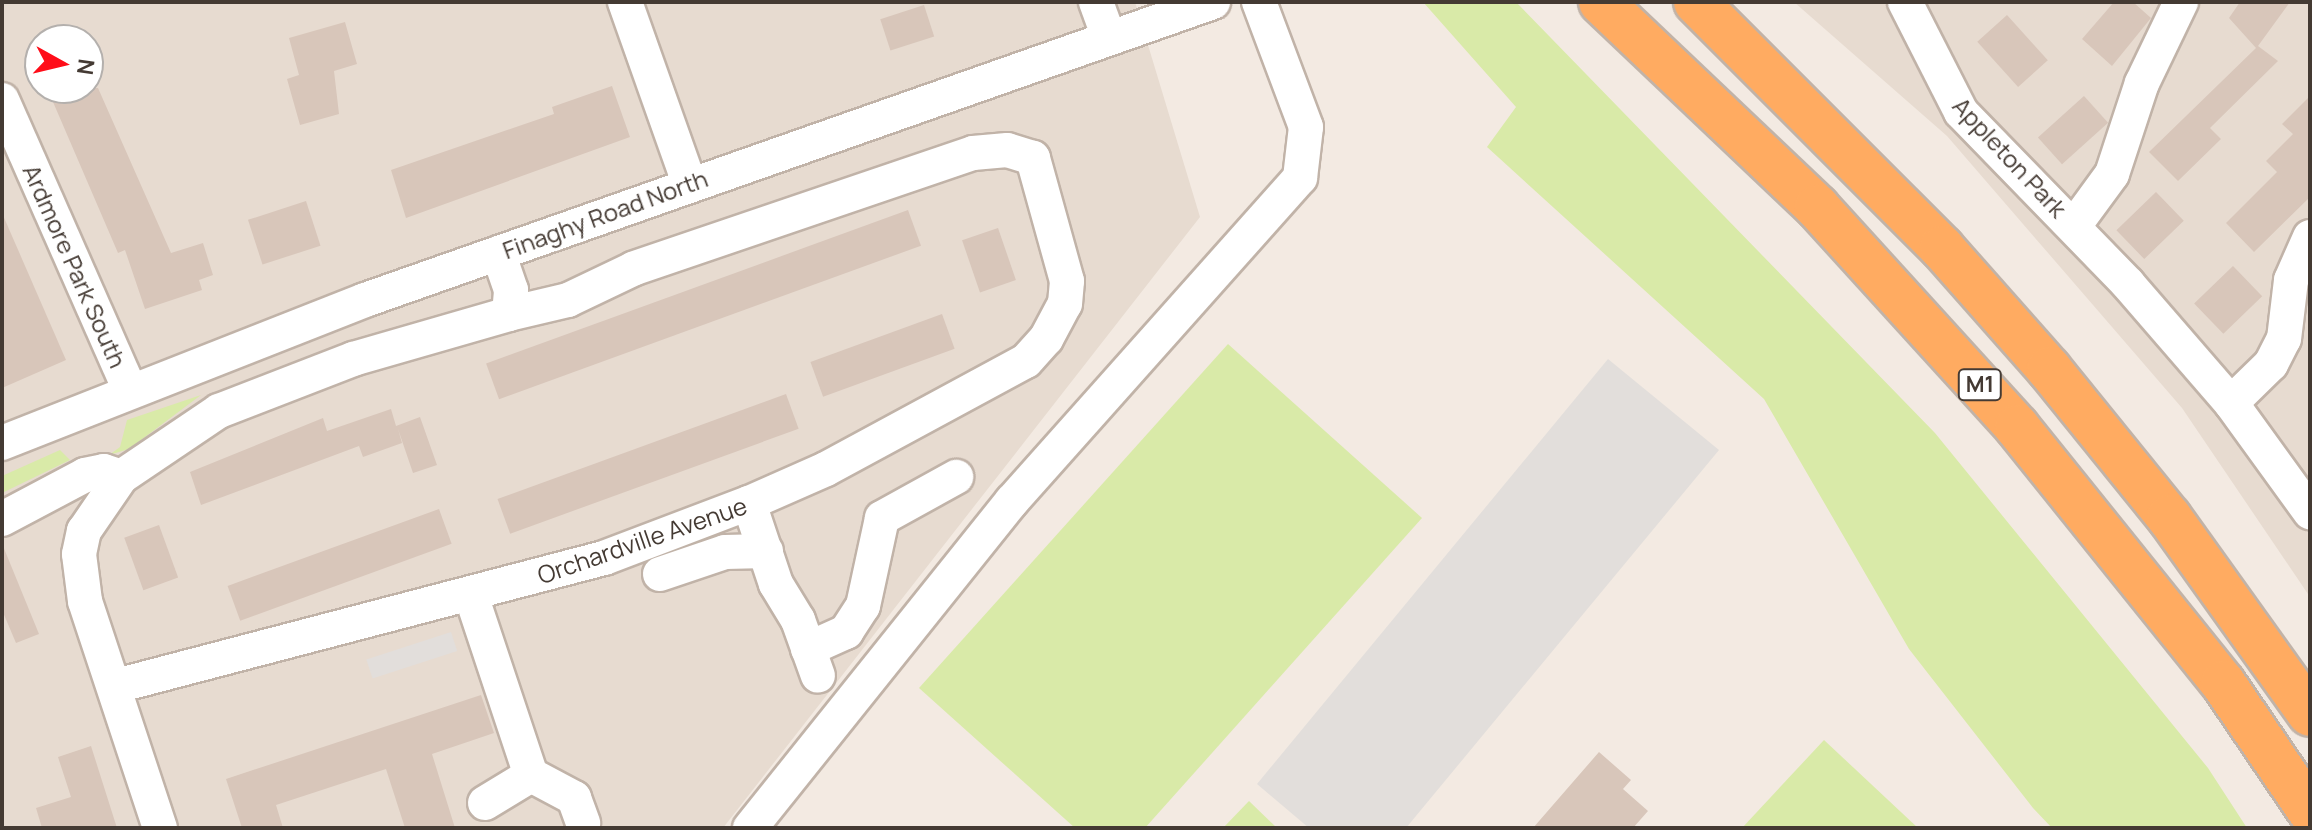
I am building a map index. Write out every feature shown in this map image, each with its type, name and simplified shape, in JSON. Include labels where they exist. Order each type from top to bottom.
[{"type":"highway","name":"M1","points":[[1601,2],[1817,207],[2017,427],[2223,683],[2310,811]]},
{"type":"highway","name":"M1","points":[[1696,2],[1942,248],[2049,369],[2169,517],[2310,714]]},
{"type":"street","points":[[625,2],[689,183]]},
{"type":"street","points":[[1096,2],[1109,38]]},
{"type":"street","name":"Finaghy Road North","points":[[2,443],[129,388],[689,183],[1213,2]]},
{"type":"street","points":[[750,828],[1012,501],[1300,178],[1306,127],[1259,2]]},
{"type":"street","name":"Appleton Park","points":[[1905,2],[1961,112],[2074,226],[2231,403],[2310,512]]},
{"type":"street","name":"Appleton Park","points":[[2074,226],[2112,174],[2142,83],[2181,2]]},
{"type":"street","name":"Ardmore Park South","points":[[2,100],[129,388]]},
{"type":"street","name":"Orchardville Avenue","points":[[1007,150],[1033,158],[1067,281],[1065,304],[1046,339],[1026,361],[826,469],[749,503],[604,558],[116,686],[85,601],[79,554],[84,531],[121,477],[186,429],[257,393],[509,314],[568,300],[633,269],[973,153],[1007,150]]},
{"type":"street","points":[[2231,403],[2271,364],[2284,339],[2291,280],[2310,237]]},
{"type":"street","points":[[498,253],[511,290],[509,314]]},
{"type":"street","points":[[2,519],[85,475],[104,471],[121,477]]},
{"type":"street","points":[[749,503],[813,662],[846,632],[863,606],[882,518],[956,477]]},
{"type":"street","points":[[660,574],[725,552],[766,551]]},
{"type":"street","points":[[471,595],[531,775],[574,798],[583,823]]},
{"type":"street","points":[[116,686],[160,828]]},
{"type":"street","points":[[485,803],[531,775]]},
{"type":"shaded area","points":[[2,2],[1135,2],[1200,217],[723,828],[2,828]]},
{"type":"shaded area","points":[[1794,2],[2310,2],[2310,597],[2182,408],[1947,136]]},
{"type":"shaded area","points":[[1608,359],[1719,450],[1406,828],[1309,828],[1257,784]]},
{"type":"shaded area","points":[[451,632],[457,651],[373,679],[366,660]]},
{"type":"green space","points":[[1423,2],[1516,2],[1935,433],[2208,768],[2247,828],[2052,828],[1909,649],[1764,399],[1487,147],[1516,107]]},
{"type":"green space","points":[[1228,344],[1422,518],[1145,828],[1075,828],[919,688]]},
{"type":"green space","points":[[201,395],[129,449],[109,455],[120,447],[127,420]]},
{"type":"green space","points":[[60,450],[70,460],[2,493],[2,476]]},
{"type":"green space","points":[[1824,740],[1918,828],[1742,828]]},
{"type":"green space","points":[[1249,801],[1277,828],[1223,828]]},
{"type":"building","points":[[2114,2],[2133,2],[2151,18],[2112,66],[2082,39]]},
{"type":"building","points":[[2240,2],[2290,2],[2258,46],[2278,61],[2210,128],[2221,139],[2178,181],[2149,152],[2256,48],[2229,18]]},
{"type":"building","points":[[924,5],[934,36],[890,51],[880,19]]},
{"type":"building","points":[[2007,15],[2048,60],[2018,87],[1977,42]]},
{"type":"building","points":[[345,22],[357,64],[334,71],[339,114],[300,125],[287,79],[299,75],[289,38]]},
{"type":"building","points":[[612,86],[630,137],[406,218],[391,170],[554,114],[552,107]]},
{"type":"building","points":[[2084,96],[2108,123],[2062,164],[2038,137]]},
{"type":"building","points":[[2310,96],[2310,197],[2254,252],[2226,223],[2277,172],[2266,161],[2293,134],[2282,124]]},
{"type":"building","points":[[104,102],[171,253],[203,243],[213,275],[199,280],[202,290],[145,309],[125,250],[118,253],[54,104],[104,104]]},
{"type":"building","points":[[2156,192],[2184,221],[2144,259],[2116,230]]},
{"type":"building","points":[[306,201],[321,246],[263,265],[248,220]]},
{"type":"building","points":[[908,210],[921,246],[499,399],[486,364]]},
{"type":"building","points":[[2,213],[66,360],[2,388]]},
{"type":"building","points":[[998,228],[1016,280],[980,292],[962,240]]},
{"type":"building","points":[[2233,266],[2262,296],[2223,334],[2194,304]]},
{"type":"building","points":[[942,314],[955,349],[823,397],[810,362]]},
{"type":"building","points":[[786,394],[799,429],[510,534],[498,499]]},
{"type":"building","points":[[391,409],[396,426],[420,417],[437,465],[413,473],[398,429],[402,443],[363,457],[359,446],[201,505],[190,472],[323,418],[327,431]]},
{"type":"building","points":[[439,509],[452,544],[240,621],[228,586]]},
{"type":"building","points":[[159,525],[178,578],[143,590],[124,538]]},
{"type":"building","points":[[3,546],[39,634],[16,643],[2,610]]},
{"type":"building","points":[[481,695],[494,733],[432,754],[455,828],[405,828],[386,769],[276,805],[283,828],[242,828],[226,779]]},
{"type":"building","points":[[91,746],[117,828],[42,828],[36,808],[71,797],[58,757]]},
{"type":"building","points":[[1599,752],[1631,780],[1623,789],[1648,811],[1633,828],[1533,828]]}]
